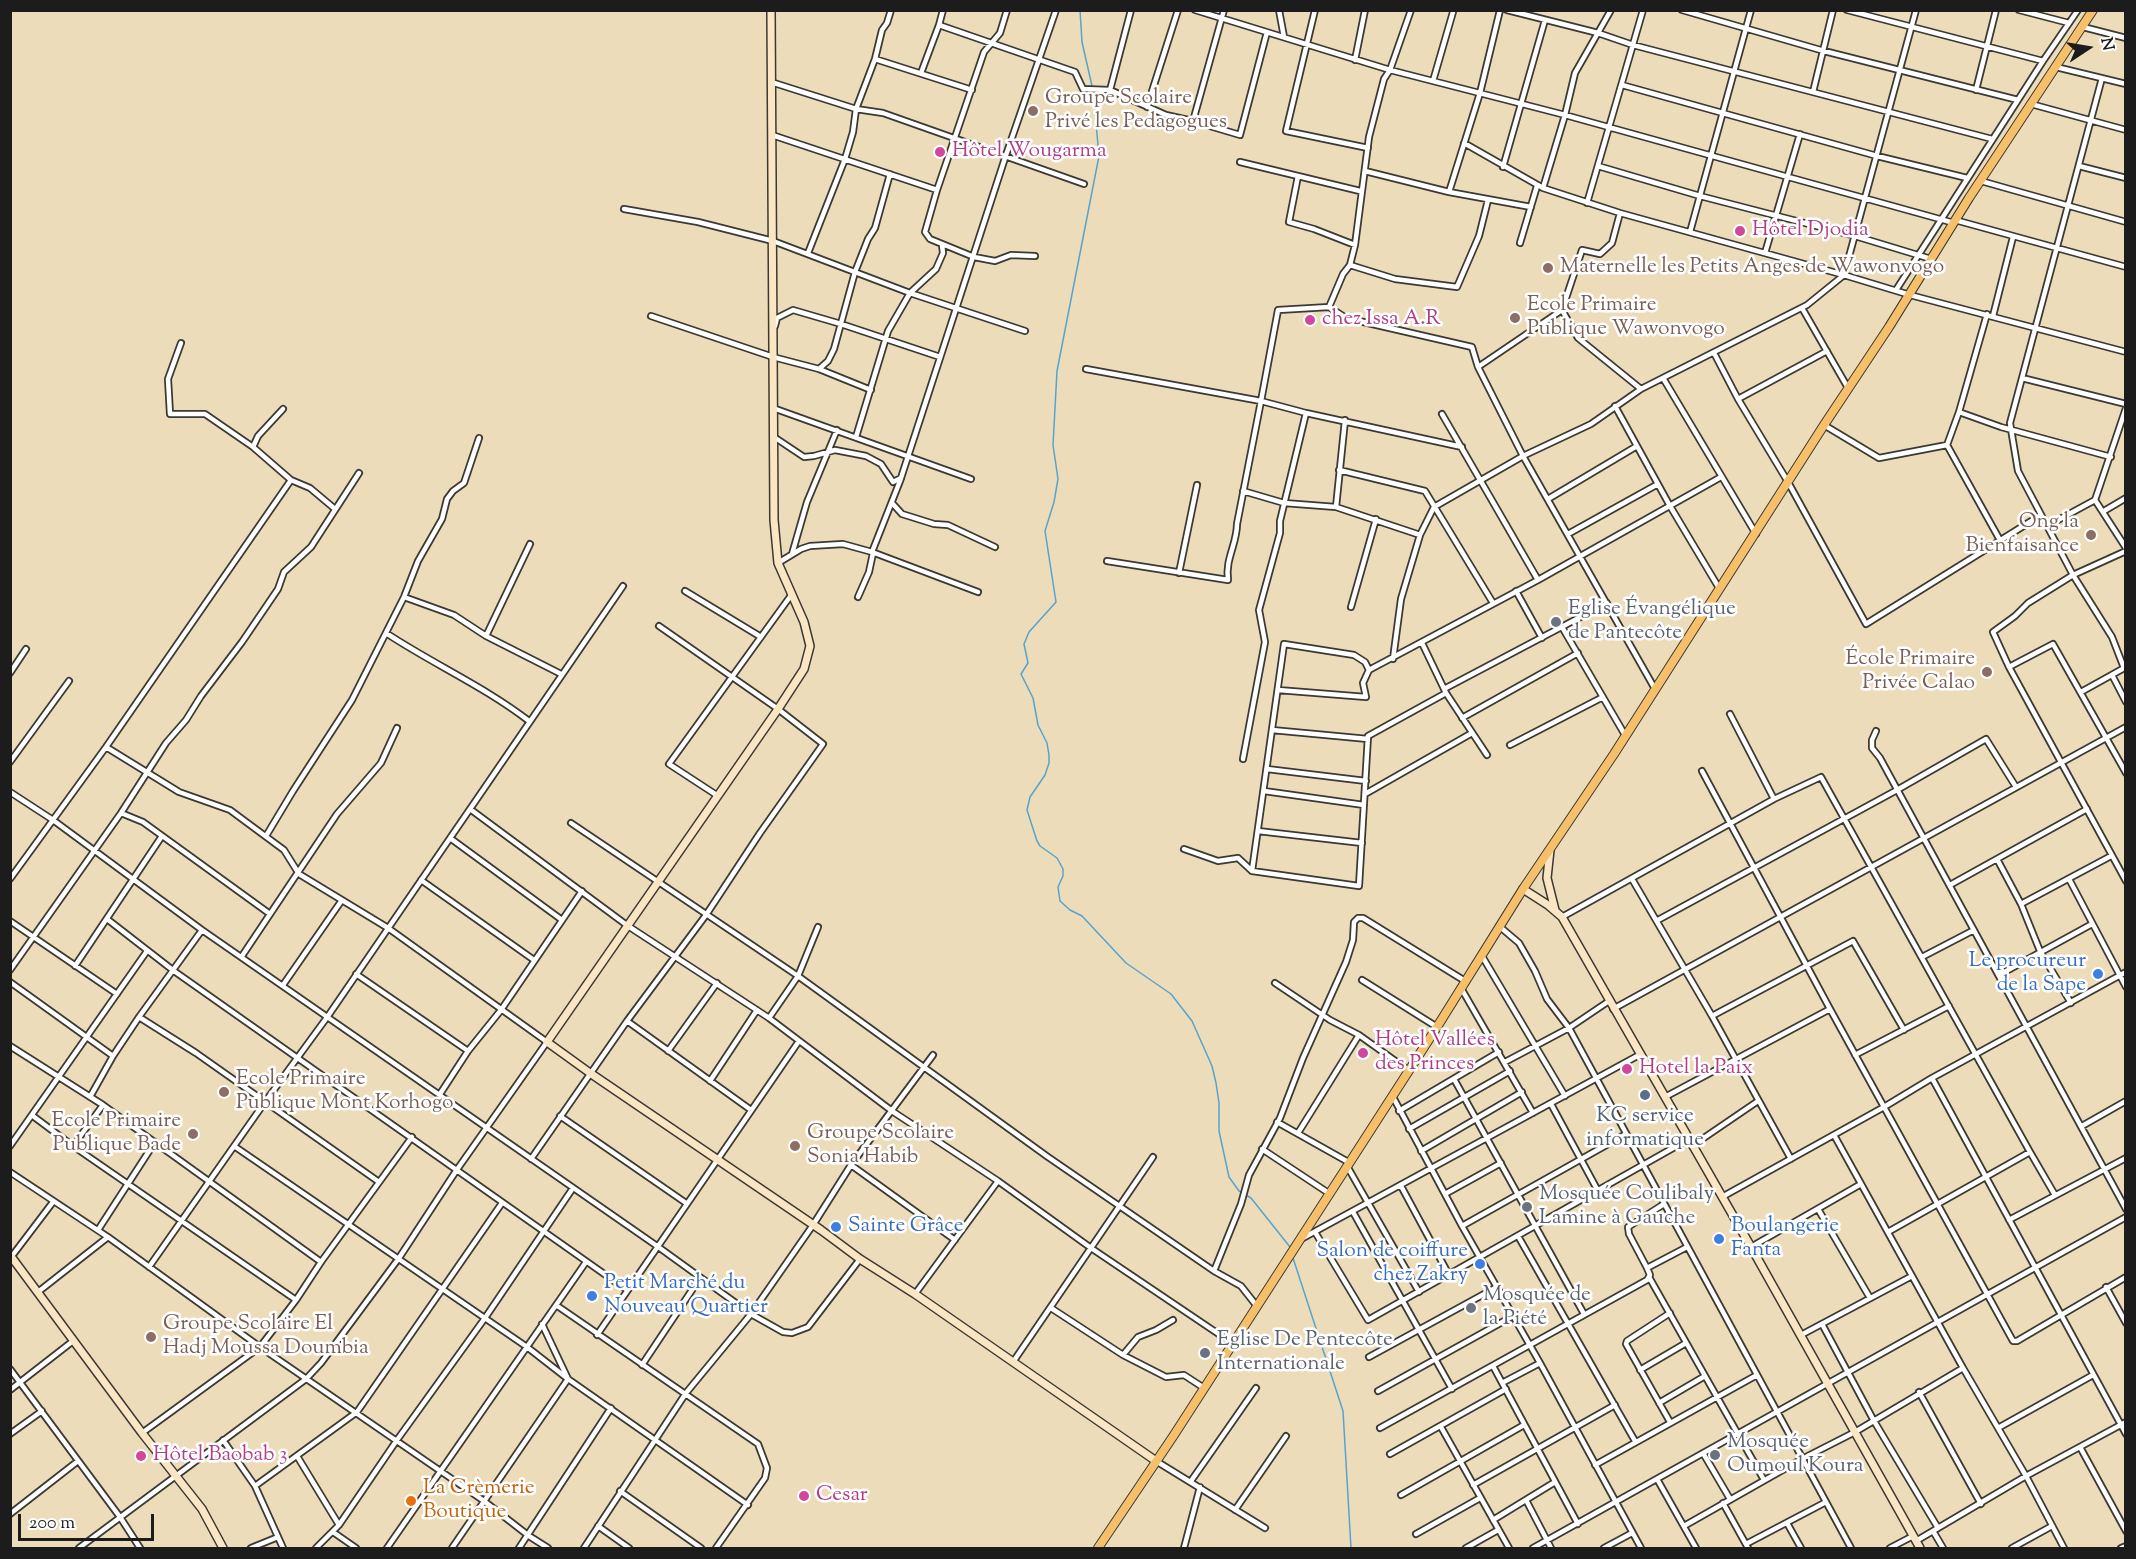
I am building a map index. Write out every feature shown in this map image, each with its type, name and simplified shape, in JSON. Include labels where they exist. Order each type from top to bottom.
[{"type":"main road","points":[[1099,1548],[1330,1194],[1499,926],[1756,534],[2092,10]]},
{"type":"street","points":[[79,1548],[306,1379],[321,1363],[399,1258],[456,1171],[804,669],[810,646],[807,629],[778,562],[774,520],[771,10]]},
{"type":"street","points":[[808,253],[845,159],[853,132],[856,109],[875,59],[882,30],[891,10]]},
{"type":"street","points":[[921,73],[943,10]]},
{"type":"street","points":[[1007,10],[1000,33],[984,52],[936,190],[925,232],[930,239],[974,257],[995,261],[1011,255],[1035,256]]},
{"type":"street","points":[[858,597],[901,478],[1038,58],[1056,10]]},
{"type":"street","points":[[1110,90],[1131,10]]},
{"type":"street","points":[[1147,107],[1178,10]]},
{"type":"street","points":[[1195,10],[1390,70],[1565,115],[1940,220],[2126,267]]},
{"type":"street","points":[[1193,121],[1224,10]]},
{"type":"street","points":[[1279,10],[1284,37]]},
{"type":"street","points":[[1315,10],[1286,131],[1368,148]]},
{"type":"street","points":[[1355,60],[1365,10]]},
{"type":"street","points":[[1329,308],[1343,274],[1350,265],[1355,244],[1360,191],[1384,79],[1390,70],[1410,10]]},
{"type":"street","points":[[1449,192],[1480,93],[1500,10]]},
{"type":"street","points":[[1507,10],[1992,140]]},
{"type":"street","points":[[1543,188],[1575,73],[1611,10]]},
{"type":"street","points":[[1587,203],[1643,10]]},
{"type":"street","points":[[1682,10],[1824,51],[2018,100]]},
{"type":"street","points":[[1690,232],[1751,10]]},
{"type":"street","points":[[1813,92],[1833,10]]},
{"type":"street","points":[[1847,10],[2043,62]]},
{"type":"street","points":[[1393,659],[1401,599],[1420,534],[1434,507],[1523,456],[1591,424],[1641,388],[1802,308],[1844,274],[1916,10]]},
{"type":"street","points":[[1976,90],[1996,10]]},
{"type":"street","points":[[2019,10],[2069,23]]},
{"type":"street","points":[[1896,290],[2078,10]]},
{"type":"street","points":[[1433,81],[1453,12]]},
{"type":"street","points":[[1503,166],[1545,20]]},
{"type":"street","points":[[939,25],[1075,72],[1083,89],[1110,90],[1166,115],[1240,135],[1267,32]]},
{"type":"street","points":[[2083,27],[2126,39]]},
{"type":"street","points":[[875,59],[972,90]]},
{"type":"street","points":[[2056,68],[2126,84]]},
{"type":"street","points":[[2081,692],[2125,667],[2112,637],[2073,575],[2018,471],[2010,423],[2102,78]]},
{"type":"street","points":[[771,82],[856,109],[883,113],[1084,184]]},
{"type":"street","points":[[1622,85],[1877,156],[1968,178]]},
{"type":"street","points":[[2031,104],[2126,130]]},
{"type":"street","points":[[1765,253],[1800,134]]},
{"type":"street","points":[[772,135],[936,190]]},
{"type":"street","points":[[1464,143],[1537,186],[1587,203],[1844,274],[1910,295],[1993,315],[2126,352]]},
{"type":"street","points":[[1983,154],[1990,166]]},
{"type":"street","points":[[1240,162],[1360,191]]},
{"type":"street","points":[[1598,166],[1931,259]]},
{"type":"street","points":[[2079,166],[2126,178]]},
{"type":"street","points":[[1365,171],[1449,192],[1531,207]]},
{"type":"street","points":[[819,369],[828,361],[834,349],[855,272],[868,239],[875,228],[890,174]]},
{"type":"street","points":[[1298,176],[1289,222],[1355,244]]},
{"type":"street","points":[[1981,180],[2126,222]]},
{"type":"street","points":[[1520,243],[1537,186]]},
{"type":"street","points":[[1350,265],[1395,279],[1457,287],[1479,236],[1488,200]]},
{"type":"street","points":[[624,209],[698,222],[773,242],[808,253],[910,293],[1026,331]]},
{"type":"street","points":[[1478,367],[1562,310],[1582,250],[1600,254],[1612,243],[1620,213]]},
{"type":"street","points":[[1993,315],[2013,237]]},
{"type":"street","points":[[856,437],[888,331],[910,293],[936,269],[943,253],[942,245]]},
{"type":"street","points":[[1107,561],[1228,580],[1227,562],[1237,537],[1237,524],[1278,310],[1329,308],[1346,318],[1472,347],[1478,367],[1523,456],[1655,689]]},
{"type":"street","points":[[1802,308],[1848,388]]},
{"type":"street","points":[[773,331],[777,318],[793,310],[940,357]]},
{"type":"street","points":[[1562,310],[1578,338],[1641,388]]},
{"type":"street","points":[[1987,314],[1959,412],[1947,445],[2001,542]]},
{"type":"street","points":[[651,316],[773,357],[819,369],[871,390]]},
{"type":"street","points":[[181,343],[168,379],[170,414],[205,414],[253,447],[291,480],[310,488],[335,508]]},
{"type":"street","points":[[1737,399],[1827,351]]},
{"type":"street","points":[[1714,353],[1737,399],[1788,482],[1866,624],[2041,515]]},
{"type":"street","points":[[1086,369],[1262,401],[1306,413],[1462,447]]},
{"type":"street","points":[[1663,378],[1756,534]]},
{"type":"street","points":[[2022,378],[2126,406],[2096,500],[2047,526]]},
{"type":"street","points":[[1615,406],[1670,506],[1719,588]]},
{"type":"street","points":[[773,408],[971,479]]},
{"type":"street","points":[[253,447],[258,436],[283,409]]},
{"type":"street","points":[[1959,412],[2011,430],[2111,457]]},
{"type":"street","points":[[1243,759],[1264,642],[1259,610],[1280,532],[1280,521],[1306,413]]},
{"type":"street","points":[[1442,414],[1538,580]]},
{"type":"street","points":[[1336,507],[1345,420]]},
{"type":"street","points":[[1824,425],[1879,458],[1947,445]]},
{"type":"street","points":[[792,554],[807,502],[837,430]]},
{"type":"street","points":[[773,437],[804,457],[835,450],[866,456],[881,464],[893,482],[901,478]]},
{"type":"street","points":[[266,836],[352,700],[404,597],[418,561],[442,519],[447,499],[464,483],[479,438]]},
{"type":"street","points":[[1548,498],[1637,446]]},
{"type":"street","points":[[1339,470],[1425,491],[1493,603]]},
{"type":"street","points":[[10,970],[95,851],[166,743],[186,720],[201,696],[242,642],[278,589],[284,572],[311,547],[359,473]]},
{"type":"street","points":[[1278,690],[1365,697],[1363,683],[1369,670],[1538,580],[1721,477]]},
{"type":"street","points":[[10,879],[106,747],[291,480]]},
{"type":"street","points":[[1568,534],[1658,484]]},
{"type":"street","points":[[1179,573],[1197,485]]},
{"type":"street","points":[[1244,491],[1284,503],[1336,507],[1420,534]]},
{"type":"street","points":[[2104,511],[2126,498]]},
{"type":"street","points":[[2096,500],[2126,550],[2073,575],[2028,603],[1993,632],[2009,667],[2126,881]]},
{"type":"street","points":[[892,503],[902,514],[934,524],[948,525],[995,547]]},
{"type":"street","points":[[1351,607],[1376,519]]},
{"type":"street","points":[[486,636],[530,544]]},
{"type":"street","points":[[778,562],[810,546],[843,544],[873,552],[978,592]]},
{"type":"street","points":[[149,1267],[328,1016],[623,586]]},
{"type":"street","points":[[685,591],[761,637]]},
{"type":"street","points":[[1516,591],[1542,638]]},
{"type":"street","points":[[718,796],[669,764],[792,594]]},
{"type":"street","points":[[404,597],[454,615],[486,636],[561,674]]},
{"type":"street","points":[[1184,849],[1218,861],[1238,858],[1252,871],[1359,886],[1368,736],[1445,691],[1607,603]]},
{"type":"street","points":[[531,1159],[627,1021],[706,915],[823,744],[778,709],[659,626]]},
{"type":"street","points":[[1562,627],[1625,735]]},
{"type":"street","points":[[386,633],[509,705],[529,721]]},
{"type":"street","points":[[1422,643],[1445,691],[1487,755]]},
{"type":"street","points":[[1252,871],[1284,644],[1354,655],[1365,662],[1369,670]]},
{"type":"street","points":[[2009,667],[2053,644],[2126,772]]},
{"type":"street","points":[[10,673],[26,650]]},
{"type":"street","points":[[1462,718],[1578,653]]},
{"type":"street","points":[[2112,675],[2126,702]]},
{"type":"street","points":[[10,762],[69,681]]},
{"type":"street","points":[[1510,745],[1604,697]]},
{"type":"street","points":[[1730,714],[1774,800]]},
{"type":"street","points":[[1613,1009],[2126,727]]},
{"type":"street","points":[[242,957],[337,814],[381,763],[397,728]]},
{"type":"street","points":[[1272,730],[1368,739]]},
{"type":"street","points":[[1876,731],[1872,740],[1872,748],[1880,758],[1950,885],[2126,1209]]},
{"type":"street","points":[[1365,794],[1472,733]]},
{"type":"street","points":[[1658,920],[1986,739],[2016,787]]},
{"type":"street","points":[[106,747],[179,792],[230,810],[284,850],[299,874],[388,928],[590,1074],[860,1259],[915,1294],[1156,1461],[1265,1528]]},
{"type":"street","points":[[1267,769],[1366,781]]},
{"type":"street","points":[[1702,771],[2013,1341],[2017,1341],[2126,1277]]},
{"type":"street","points":[[1559,914],[1632,879],[1731,823],[1821,777],[2055,1195]]},
{"type":"street","points":[[1264,791],[1365,805]]},
{"type":"street","points":[[10,792],[53,820],[202,930],[440,1094],[751,1314],[783,1332],[792,1333],[808,1327],[860,1259]]},
{"type":"street","points":[[470,809],[628,926],[769,1018],[892,1111],[998,1181],[1091,1248],[1232,1343]]},
{"type":"street","points":[[1950,885],[2087,809]]},
{"type":"street","points":[[121,813],[143,822],[270,914]]},
{"type":"street","points":[[571,823],[798,976],[1120,1206],[1214,1271],[1241,1286],[1256,1305]]},
{"type":"street","points":[[1258,831],[1362,843]]},
{"type":"street","points":[[75,966],[162,836]]},
{"type":"street","points":[[450,838],[562,920]]},
{"type":"street","points":[[1551,848],[1547,878],[1559,914],[1752,1247],[1920,1548]]},
{"type":"street","points":[[2021,904],[2111,856]]},
{"type":"street","points":[[1996,859],[2021,904],[2040,951],[2071,1003]]},
{"type":"street","points":[[1632,879],[1658,920],[1791,1159]]},
{"type":"street","points":[[2068,879],[2126,987]]},
{"type":"street","points":[[421,880],[534,960]]},
{"type":"street","points":[[1523,889],[1541,899],[1559,914]]},
{"type":"street","points":[[440,1094],[468,1051],[501,1010],[582,891]]},
{"type":"street","points":[[283,985],[342,900]]},
{"type":"street","points":[[1214,1271],[1241,1204],[1249,1175],[1277,1122],[1346,962],[1353,940],[1354,922],[1358,918],[1371,922],[1463,984],[1533,1113]]},
{"type":"street","points":[[107,919],[174,971],[627,1290]]},
{"type":"street","points":[[10,921],[117,994]]},
{"type":"street","points":[[1999,975],[2092,924]]},
{"type":"street","points":[[1499,926],[1519,943],[1547,999],[1569,1028],[1851,1548]]},
{"type":"street","points":[[769,1018],[798,976],[818,927]]},
{"type":"street","points":[[90,1097],[113,1056],[139,1017],[202,930]]},
{"type":"street","points":[[1922,957],[1974,930]]},
{"type":"street","points":[[1712,1016],[1853,941],[1904,1030]]},
{"type":"street","points":[[10,1146],[147,951]]},
{"type":"street","points":[[1482,956],[1565,1096]]},
{"type":"street","points":[[1722,1197],[2126,972]]},
{"type":"street","points":[[356,974],[468,1051]]},
{"type":"street","points":[[1362,980],[1437,1027]]},
{"type":"street","points":[[10,982],[113,1056]]},
{"type":"street","points":[[668,1051],[717,983]]},
{"type":"street","points":[[1275,983],[1330,1020],[1359,1035],[1408,1070]]},
{"type":"street","points":[[1505,1062],[1569,1028],[1609,1001]]},
{"type":"street","points":[[1855,1055],[1948,1006]]},
{"type":"street","points":[[1665,1096],[1830,1009]]},
{"type":"street","points":[[710,1081],[757,1010]]},
{"type":"street","points":[[139,1017],[196,1053],[379,1182]]},
{"type":"street","points":[[627,1021],[751,1110]]},
{"type":"street","points":[[1298,1133],[1359,1035]]},
{"type":"street","points":[[597,1335],[799,1041]]},
{"type":"street","points":[[10,1056],[13,1048],[103,1105],[321,1262]]},
{"type":"street","points":[[1399,1111],[1499,1052]]},
{"type":"street","points":[[1300,1240],[1641,1054]]},
{"type":"street","points":[[584,1548],[686,1394],[751,1314],[813,1225],[851,1165],[933,1055]]},
{"type":"street","points":[[1408,1129],[1510,1071]]},
{"type":"street","points":[[1932,1078],[2093,1375],[2123,1424],[2126,1434]]},
{"type":"street","points":[[1454,1079],[1584,1314]]},
{"type":"street","points":[[1421,1151],[1522,1092]]},
{"type":"street","points":[[1392,1095],[1408,1129],[1641,1548]]},
{"type":"street","points":[[1315,1232],[1368,1320],[1643,1166],[1691,1142],[1758,1101]]},
{"type":"street","points":[[2082,1126],[2126,1101]]},
{"type":"street","points":[[1551,1104],[1598,1191]]},
{"type":"street","points":[[73,1146],[103,1105]]},
{"type":"street","points":[[33,1116],[127,1184],[296,1300]]},
{"type":"street","points":[[560,1116],[686,1203]]},
{"type":"street","points":[[1277,1122],[1348,1164],[1419,1292]]},
{"type":"street","points":[[1462,1226],[1626,1134]]},
{"type":"street","points":[[1834,1135],[1963,1368],[2026,1476],[2064,1548]]},
{"type":"street","points":[[142,1433],[260,1347],[412,1137]]},
{"type":"street","points":[[98,1230],[155,1142]]},
{"type":"street","points":[[234,1146],[527,1347],[568,1379],[748,1505]]},
{"type":"street","points":[[1262,1149],[1330,1194]]},
{"type":"street","points":[[1888,1232],[2030,1152]]},
{"type":"street","points":[[1013,1362],[1153,1157]]},
{"type":"street","points":[[2009,1220],[2126,1158]]},
{"type":"street","points":[[1445,1194],[1501,1163]]},
{"type":"street","points":[[851,1165],[955,1240]]},
{"type":"street","points":[[10,1172],[98,1230],[260,1347],[357,1412],[548,1548]]},
{"type":"street","points":[[915,1294],[998,1181]]},
{"type":"street","points":[[1752,1247],[1861,1184]]},
{"type":"street","points":[[1401,1186],[1449,1275]]},
{"type":"street","points":[[316,1548],[339,1525],[396,1440],[485,1318],[573,1188]]},
{"type":"street","points":[[53,1202],[11,1256],[175,1477],[202,1509],[223,1548]]},
{"type":"street","points":[[255,1486],[357,1412],[502,1203]]},
{"type":"street","points":[[1664,1204],[1628,1227],[1629,1234],[1647,1268],[1649,1277],[1764,1480]]},
{"type":"street","points":[[1818,1209],[1870,1298]]},
{"type":"street","points":[[1353,1212],[1452,1389]]},
{"type":"street","points":[[1533,1548],[2126,1217]]},
{"type":"street","points":[[1518,1236],[1635,1441]]},
{"type":"street","points":[[38,1292],[108,1237]]},
{"type":"street","points":[[1647,1268],[1687,1247]]},
{"type":"street","points":[[387,1548],[586,1262]]},
{"type":"street","points":[[1801,1335],[1912,1276]]},
{"type":"street","points":[[1380,1428],[1649,1277]]},
{"type":"street","points":[[642,1365],[700,1278]]},
{"type":"street","points":[[1369,1357],[1497,1287]]},
{"type":"street","points":[[2106,1287],[2126,1323]]},
{"type":"street","points":[[556,1305],[758,1444],[767,1468],[765,1478],[716,1548]]},
{"type":"street","points":[[1051,1308],[1123,1355],[1166,1377],[1184,1375],[1204,1388]]},
{"type":"street","points":[[1670,1313],[1627,1341],[1626,1344],[1670,1422]]},
{"type":"street","points":[[1378,1390],[1513,1316]]},
{"type":"street","points":[[1123,1355],[1138,1337],[1173,1320]]},
{"type":"street","points":[[542,1324],[568,1379]]},
{"type":"street","points":[[1822,1324],[1936,1530],[1943,1548]]},
{"type":"street","points":[[10,1390],[73,1341]]},
{"type":"street","points":[[1640,1370],[1686,1343]]},
{"type":"street","points":[[1502,1383],[1540,1363]]},
{"type":"street","points":[[1492,1366],[1578,1524]]},
{"type":"street","points":[[1684,1526],[1802,1459],[1855,1432],[1963,1368]]},
{"type":"street","points":[[10,1369],[120,1516],[141,1548]]},
{"type":"street","points":[[1595,1465],[1757,1375]]},
{"type":"street","points":[[1998,1428],[2093,1375]]},
{"type":"street","points":[[1659,1403],[1705,1376]]},
{"type":"street","points":[[452,1548],[568,1379]]},
{"type":"street","points":[[1191,1481],[1256,1388]]},
{"type":"street","points":[[1390,1454],[1506,1389]]},
{"type":"street","points":[[1919,1392],[1981,1504]]},
{"type":"street","points":[[1473,1485],[1615,1405]]},
{"type":"street","points":[[519,1548],[529,1536],[610,1408]]},
{"type":"street","points":[[10,1434],[42,1411]]},
{"type":"street","points":[[1890,1548],[1936,1530],[2026,1476],[2123,1424]]},
{"type":"street","points":[[1401,1495],[1524,1425]]},
{"type":"street","points":[[1441,1427],[1509,1548]]},
{"type":"street","points":[[1236,1510],[1286,1436]]},
{"type":"street","points":[[223,1440],[255,1486],[283,1548]]},
{"type":"street","points":[[2080,1447],[2126,1531]]},
{"type":"street","points":[[1703,1453],[1730,1499]]},
{"type":"street","points":[[297,1456],[339,1525]]},
{"type":"street","points":[[10,1514],[78,1461]]},
{"type":"street","points":[[1657,1479],[1696,1548]]},
{"type":"street","points":[[1493,1520],[1555,1482]]},
{"type":"street","points":[[1184,1548],[1200,1487]]},
{"type":"street","points":[[620,1491],[701,1548]]},
{"type":"street","points":[[1416,1534],[1480,1498]]},
{"type":"street","points":[[1526,1500],[1551,1548]]},
{"type":"street","points":[[1723,1503],[1747,1546],[1826,1502]]},
{"type":"street","points":[[1787,1523],[1801,1548]]},
{"type":"street","points":[[598,1526],[629,1548]]},
{"type":"street","points":[[2012,1548],[2052,1526]]},
{"type":"street","points":[[1466,1548],[1498,1530]]},
{"type":"street","points":[[333,1532],[356,1548]]},
{"type":"street","points":[[1604,1548],[1632,1533]]},
{"type":"street","points":[[251,1548],[278,1537]]},
{"type":"street","points":[[2121,1548],[2126,1546]]},
{"type":"waterway","points":[[1080,10],[1082,42],[1092,86]]},
{"type":"waterway","points":[[1093,91],[1099,156],[1057,371],[1053,445],[1058,479],[1045,531],[1056,602],[1029,632],[1024,644],[1028,663],[1021,674],[1033,698],[1038,725],[1047,743],[1049,755],[1045,775],[1030,797],[1027,810],[1040,846],[1057,858],[1063,869],[1063,876],[1058,887],[1060,901],[1070,910],[1082,916],[1126,963],[1171,994],[1192,1021],[1212,1066],[1219,1103],[1219,1131],[1229,1177],[1239,1191],[1251,1198],[1290,1247]]},
{"type":"waterway","points":[[1293,1258],[1343,1411],[1351,1548]]},
{"type":"place","name":"Groupe Scolaire Privé les Pedagogues","points":[[1033,111]]},
{"type":"place","name":"Hôtel Wougarma","points":[[940,152]]},
{"type":"place","name":"Hôtel Djodia","points":[[1740,231]]},
{"type":"place","name":"Maternelle les Petits Anges de Wawonvogo","points":[[1548,268]]},
{"type":"place","name":"Ecole Primaire Publique Wawonvogo","points":[[1515,318]]},
{"type":"place","name":"chez Issa A.R","points":[[1310,320]]},
{"type":"place","name":"Ong la Bienfaisance","points":[[2091,535]]},
{"type":"place","name":"Eglise Évangélique de Pantecôte","points":[[1556,622]]},
{"type":"place","name":"École Primaire Privée Calao","points":[[1987,672]]},
{"type":"place","name":"Le procureur de la Sape","points":[[2098,974]]},
{"type":"place","name":"Hôtel Vallées des Princes","points":[[1363,1053]]},
{"type":"place","name":"Hotel la Paix","points":[[1627,1069]]},
{"type":"place","name":"Ecole Primaire Publique Mont Korhogo","points":[[224,1092]]},
{"type":"place","name":"KC service informatique","points":[[1645,1095]]},
{"type":"place","name":"Ecole Primaire Publique Bade","points":[[193,1134]]},
{"type":"place","name":"Groupe Scolaire Sonia Habib","points":[[795,1146]]},
{"type":"place","name":"Mosquée Coulibaly Lamine à Gauche","points":[[1527,1207]]},
{"type":"place","name":"Sainte Grâce","points":[[836,1227]]},
{"type":"place","name":"Boulangerie Fanta","points":[[1719,1239]]},
{"type":"place","name":"Salon de coiffure chez Zakry","points":[[1480,1264]]},
{"type":"place","name":"Petit Marché du Nouveau Quartier","points":[[592,1296]]},
{"type":"place","name":"Mosquée de la Piété","points":[[1471,1308]]},
{"type":"place","name":"Groupe Scolaire El Hadj Moussa Doumbia","points":[[151,1337]]},
{"type":"place","name":"Eglise De Pentecôte Internationale","points":[[1205,1353]]},
{"type":"place","name":"Mosquée Oumoul Koura","points":[[1715,1455]]},
{"type":"place","name":"Hôtel Baobab 3","points":[[141,1456]]},
{"type":"place","name":"Cesar","points":[[804,1496]]},
{"type":"place","name":"La Crèmerie Boutique","points":[[411,1501]]}]
